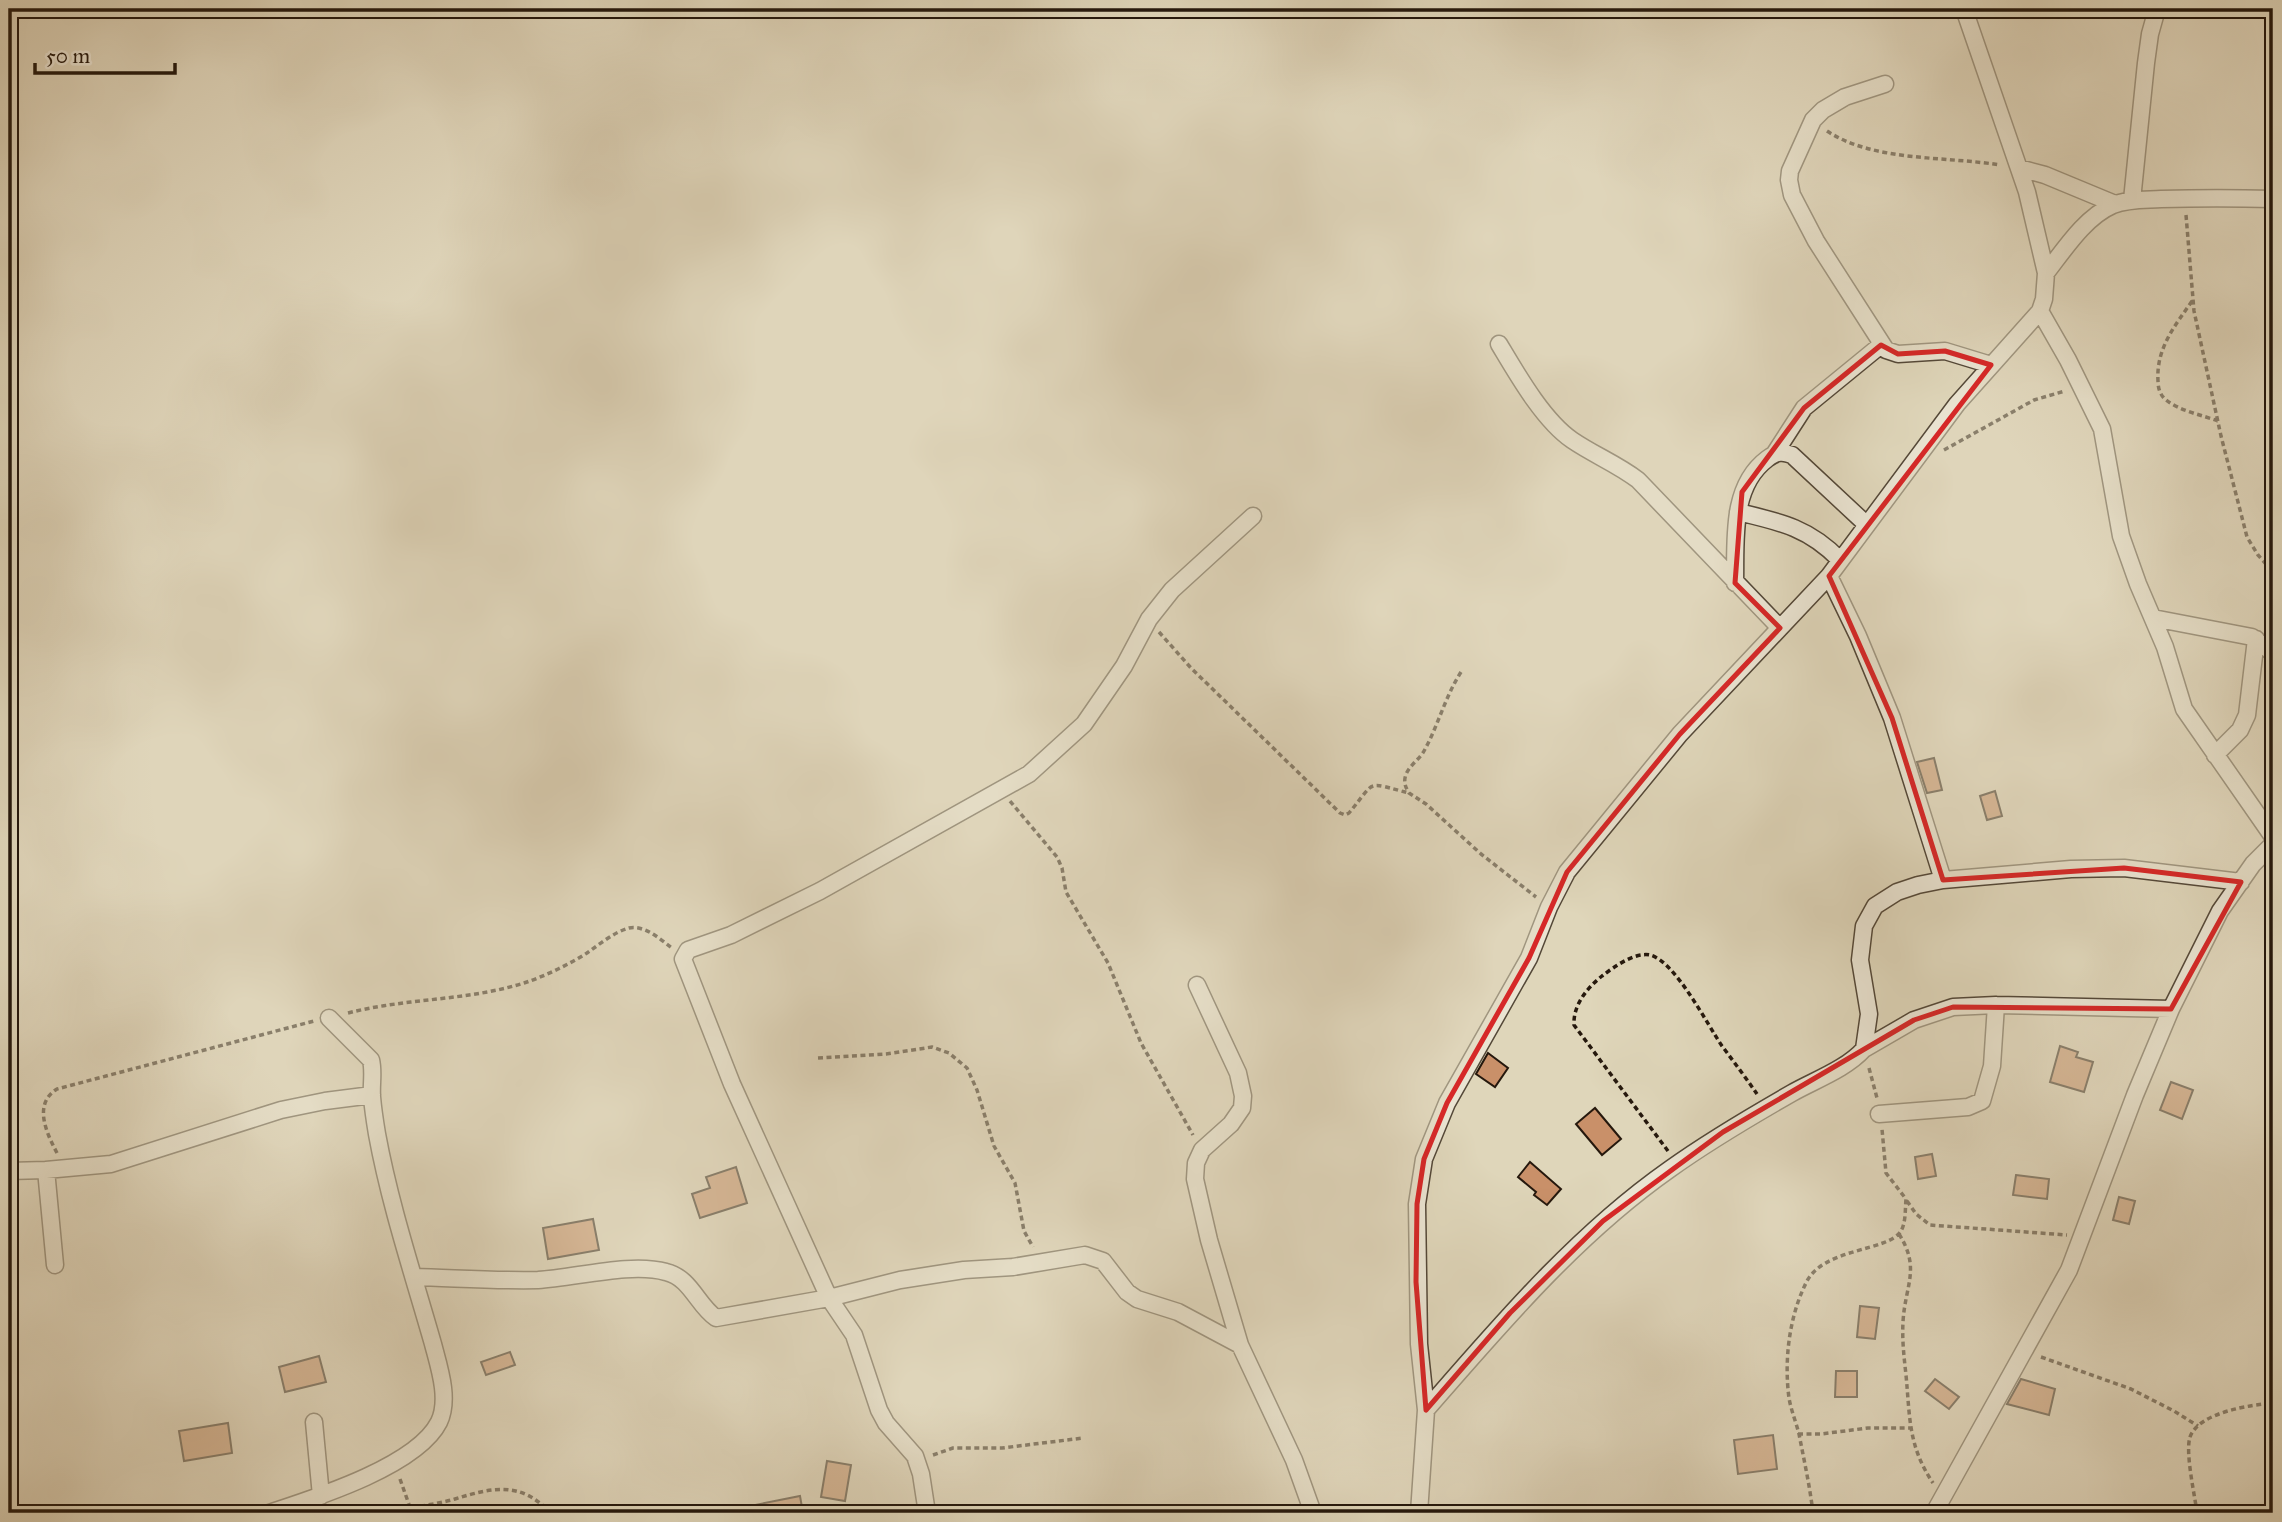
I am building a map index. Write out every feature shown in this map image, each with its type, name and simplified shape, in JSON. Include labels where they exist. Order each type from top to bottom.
[{"type":"street","points":[[1419,1513],[1426,1410],[1416,1282],[1417,1204],[1424,1159],[1447,1103],[1529,958],[1549,907],[1567,872],[1680,734],[1829,576],[1957,404],[2040,311],[2045,299],[2046,273],[2027,192],[1964,9]]},
{"type":"street","points":[[2132,200],[2146,63],[2157,9]]},
{"type":"street","points":[[1885,84],[1833,102],[1813,120],[1790,171],[1792,195],[1815,241],[1886,350],[1898,354],[1945,351],[1991,365]]},
{"type":"street","points":[[2019,168],[2045,175],[2115,204]]},
{"type":"street","points":[[2046,273],[2087,225],[2100,212],[2115,204],[2132,200],[2184,198],[2273,199]]},
{"type":"street","points":[[2040,311],[2084,390],[2102,429],[2121,536],[2165,648],[2184,709],[2273,837]]},
{"type":"street","points":[[1499,344],[1521,382],[1566,435],[1638,480],[1780,628]]},
{"type":"street","points":[[1735,583],[1738,512],[1742,492],[1750,476],[1775,453],[1804,408],[1881,345]]},
{"type":"street","points":[[1775,453],[1786,452],[1792,455],[1867,525]]},
{"type":"street","points":[[1738,512],[1798,528],[1825,544],[1840,560]]},
{"type":"street","points":[[927,1513],[921,1474],[915,1457],[886,1423],[879,1410],[854,1335],[829,1298],[732,1084],[684,959],[688,950],[731,935],[820,891],[1029,774],[1084,724],[1124,666],[1149,619],[1180,582],[1253,516]]},
{"type":"street","points":[[1829,576],[1858,636],[1892,718],[1943,880]]},
{"type":"street","points":[[2153,618],[2232,632],[2256,639],[2273,653]]},
{"type":"street","points":[[2215,755],[2240,730],[2247,715],[2256,639]]},
{"type":"street","points":[[1939,1506],[2069,1270],[2135,1095],[2171,1009],[2220,911],[2253,864],[2273,844]]},
{"type":"street","points":[[1864,1049],[1869,1014],[1860,960],[1864,926],[1875,906],[1897,892],[1943,880],[2071,869],[2123,868],[2241,882]]},
{"type":"street","points":[[1197,985],[1238,1073],[1243,1096],[1242,1108],[1231,1124],[1202,1150],[1196,1163],[1195,1179],[1209,1240],[1240,1345],[1294,1460],[1313,1513]]},
{"type":"street","points":[[1426,1410],[1510,1313],[1628,1199],[1723,1132],[1840,1067],[1864,1049],[1914,1020],[1953,1007],[1996,1005],[2171,1009]]},
{"type":"street","points":[[1879,1114],[1968,1107],[1982,1101],[1992,1066],[1996,1005]]},
{"type":"street","points":[[269,1513],[321,1496],[393,1464],[425,1440],[439,1421],[443,1401],[440,1368],[377,1135],[371,1060],[329,1018]]},
{"type":"street","points":[[9,1171],[111,1164],[281,1110],[372,1095]]},
{"type":"street","points":[[46,1170],[55,1265]]},
{"type":"street","points":[[414,1277],[539,1280],[638,1269],[666,1272],[680,1278],[709,1314],[716,1318],[829,1298],[900,1280],[964,1270],[1013,1267],[1085,1255],[1103,1261],[1127,1292],[1136,1299],[1178,1312],[1240,1345]]},
{"type":"street","points":[[314,1422],[321,1496]]},
{"type":"path","points":[[1813,120],[1818,126],[1844,141],[1892,154],[2019,168]]},
{"type":"path","points":[[2184,198],[2193,299],[2218,422],[2247,537],[2273,572]]},
{"type":"path","points":[[2193,299],[2167,338],[2160,354],[2158,390],[2164,399],[2176,406],[2218,422]]},
{"type":"path","points":[[1919,458],[1945,450],[1969,438],[2034,400],[2052,393],[2084,390]]},
{"type":"path","points":[[1149,619],[1191,668],[1340,813],[1349,813],[1368,786],[1409,793],[1426,804],[1481,854],[1549,907]]},
{"type":"path","points":[[1409,793],[1404,781],[1407,773],[1423,754],[1461,672]]},
{"type":"path","points":[[998,790],[1057,858],[1062,867],[1066,892],[1108,962],[1141,1043],[1202,1150]]},
{"type":"path","points":[[1678,1163],[1574,1026],[1574,1016],[1580,1000],[1594,983],[1613,968],[1639,955],[1658,958],[1681,981],[1766,1108]]},
{"type":"path","points":[[817,1058],[873,1056],[932,1048],[949,1053],[967,1068],[977,1090],[994,1146],[1015,1183],[1024,1231],[1041,1261]]},
{"type":"path","points":[[1864,1049],[1876,1093],[1886,1173],[1916,1214],[1930,1225],[2083,1236]]},
{"type":"path","points":[[1813,1513],[1789,1400],[1787,1360],[1798,1302],[1807,1280],[1822,1266],[1845,1254],[1890,1241],[1899,1234],[1903,1227],[1906,1199]]},
{"type":"path","points":[[1899,1234],[1909,1250],[1912,1262],[1903,1319],[1911,1428],[1919,1463],[1939,1506]]},
{"type":"path","points":[[2026,1349],[2054,1363],[2131,1389],[2174,1410],[2198,1426]]},
{"type":"path","points":[[2197,1513],[2190,1460],[2190,1437],[2198,1426],[2214,1416],[2245,1406],[2273,1403]]},
{"type":"path","points":[[1798,1434],[1868,1428],[1911,1428]]},
{"type":"path","points":[[921,1474],[935,1452],[1083,1438]]},
{"type":"path","points":[[393,1464],[412,1511],[479,1490],[501,1488],[530,1497],[550,1513]]},
{"type":"highlighted area","points":[[1881,345],[1898,354],[1945,351],[1991,365],[1829,576],[1892,718],[1943,880],[2124,868],[2241,882],[2171,1009],[1953,1007],[1914,1020],[1723,1132],[1603,1221],[1510,1313],[1426,1410],[1416,1282],[1417,1204],[1424,1159],[1447,1103],[1529,958],[1567,872],[1680,734],[1780,628],[1735,583],[1742,492],[1804,408]]},
{"type":"building","points":[[1934,758],[1942,790],[1927,793],[1917,762]]},
{"type":"building","points":[[1995,791],[2002,816],[1987,820],[1980,796]]},
{"type":"building","points":[[2060,1046],[2078,1052],[2076,1057],[2093,1062],[2084,1092],[2050,1082]]},
{"type":"building","points":[[1488,1053],[1508,1068],[1495,1087],[1476,1074]]},
{"type":"building","points":[[2171,1082],[2193,1090],[2182,1119],[2160,1110]]},
{"type":"building","points":[[1595,1108],[1621,1139],[1602,1155],[1576,1124]]},
{"type":"building","points":[[1932,1154],[1936,1176],[1918,1179],[1915,1157]]},
{"type":"building","points":[[1530,1162],[1561,1189],[1547,1205],[1518,1177]]},
{"type":"building","points":[[736,1167],[747,1203],[700,1218],[692,1194],[710,1188],[706,1177]]},
{"type":"building","points":[[2016,1175],[2049,1179],[2047,1199],[2013,1195]]},
{"type":"building","points":[[2119,1197],[2135,1201],[2129,1224],[2113,1220]]},
{"type":"building","points":[[593,1219],[599,1250],[548,1259],[543,1228]]},
{"type":"building","points":[[1860,1306],[1879,1308],[1875,1339],[1857,1337]]},
{"type":"building","points":[[510,1352],[515,1365],[486,1375],[481,1362]]},
{"type":"building","points":[[319,1356],[326,1382],[285,1392],[279,1367]]},
{"type":"building","points":[[1836,1371],[1857,1371],[1857,1397],[1835,1397]]},
{"type":"building","points":[[1935,1379],[1959,1397],[1949,1409],[1925,1391]]},
{"type":"building","points":[[2021,1379],[2055,1389],[2049,1415],[2007,1404]]},
{"type":"building","points":[[228,1423],[232,1453],[184,1461],[179,1431]]},
{"type":"building","points":[[1773,1435],[1777,1469],[1738,1474],[1734,1440]]},
{"type":"building","points":[[827,1461],[851,1465],[845,1501],[821,1497]]},
{"type":"building","points":[[800,1496],[803,1513],[751,1513],[750,1506]]}]
